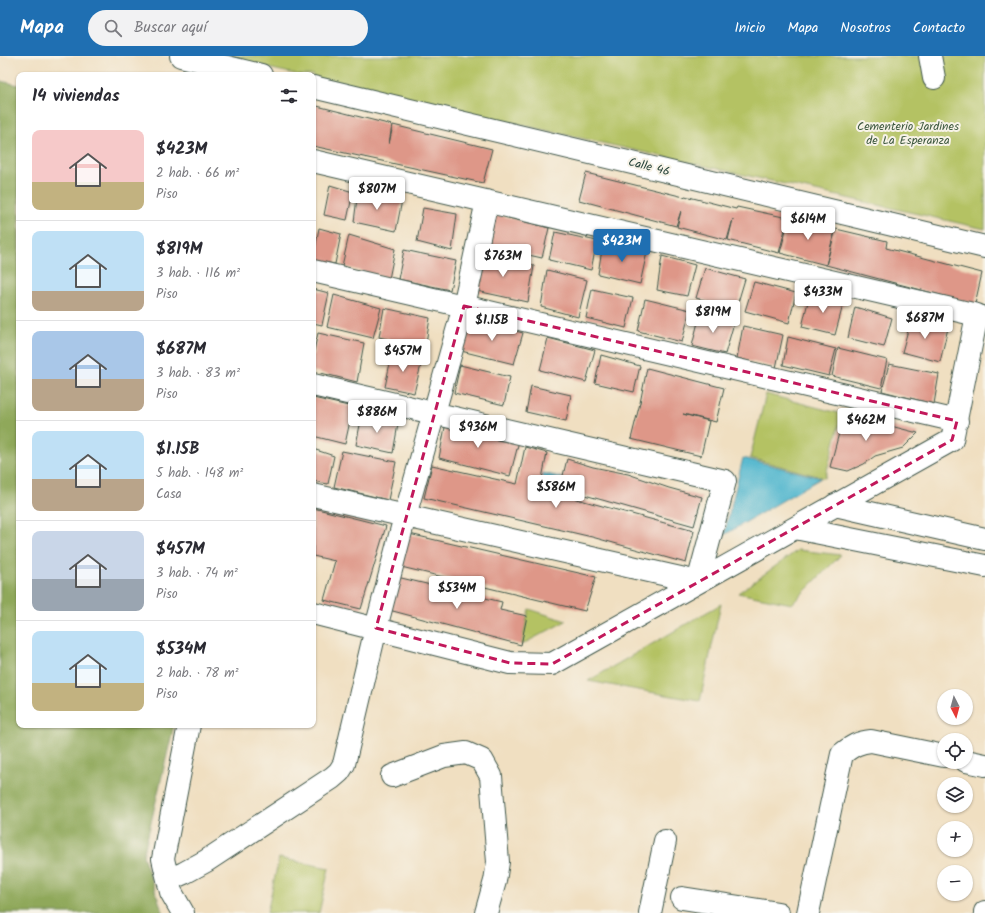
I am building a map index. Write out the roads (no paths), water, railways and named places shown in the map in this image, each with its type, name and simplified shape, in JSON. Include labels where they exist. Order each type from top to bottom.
[{"type":"street","points":[[181,56],[248,72]]},
{"type":"street","points":[[930,56],[934,78]]},
{"type":"street","name":"Calle 46","points":[[316,89],[985,247]]},
{"type":"street","points":[[316,162],[977,315],[952,440],[552,664],[510,663],[316,614]]},
{"type":"street","points":[[168,880],[206,861],[340,772],[344,764],[376,628],[405,516],[464,306],[486,201]]},
{"type":"street","points":[[316,271],[957,421]]},
{"type":"street","points":[[316,386],[725,481],[698,582]]},
{"type":"street","points":[[316,495],[698,582]]},
{"type":"street","points":[[835,505],[985,539]]},
{"type":"street","points":[[794,528],[985,566]]},
{"type":"street","points":[[183,913],[171,892],[163,859],[188,728]]},
{"type":"street","points":[[808,913],[842,754],[860,742],[871,741],[937,755]]},
{"type":"street","points":[[392,776],[444,756],[466,753],[482,760],[491,776],[497,856],[495,881],[486,913]]},
{"type":"street","points":[[973,762],[985,765]]},
{"type":"street","points":[[650,913],[665,841]]},
{"type":"street","points":[[682,898],[778,913]]},
{"type":"water","points":[[743,458],[821,478],[724,535]]},
{"type":"water","points":[[543,473],[563,478],[559,493],[540,489]]},
{"type":"park label","name":"Cementerio Jardines de La Esperanza","points":[[908,133]]}]
